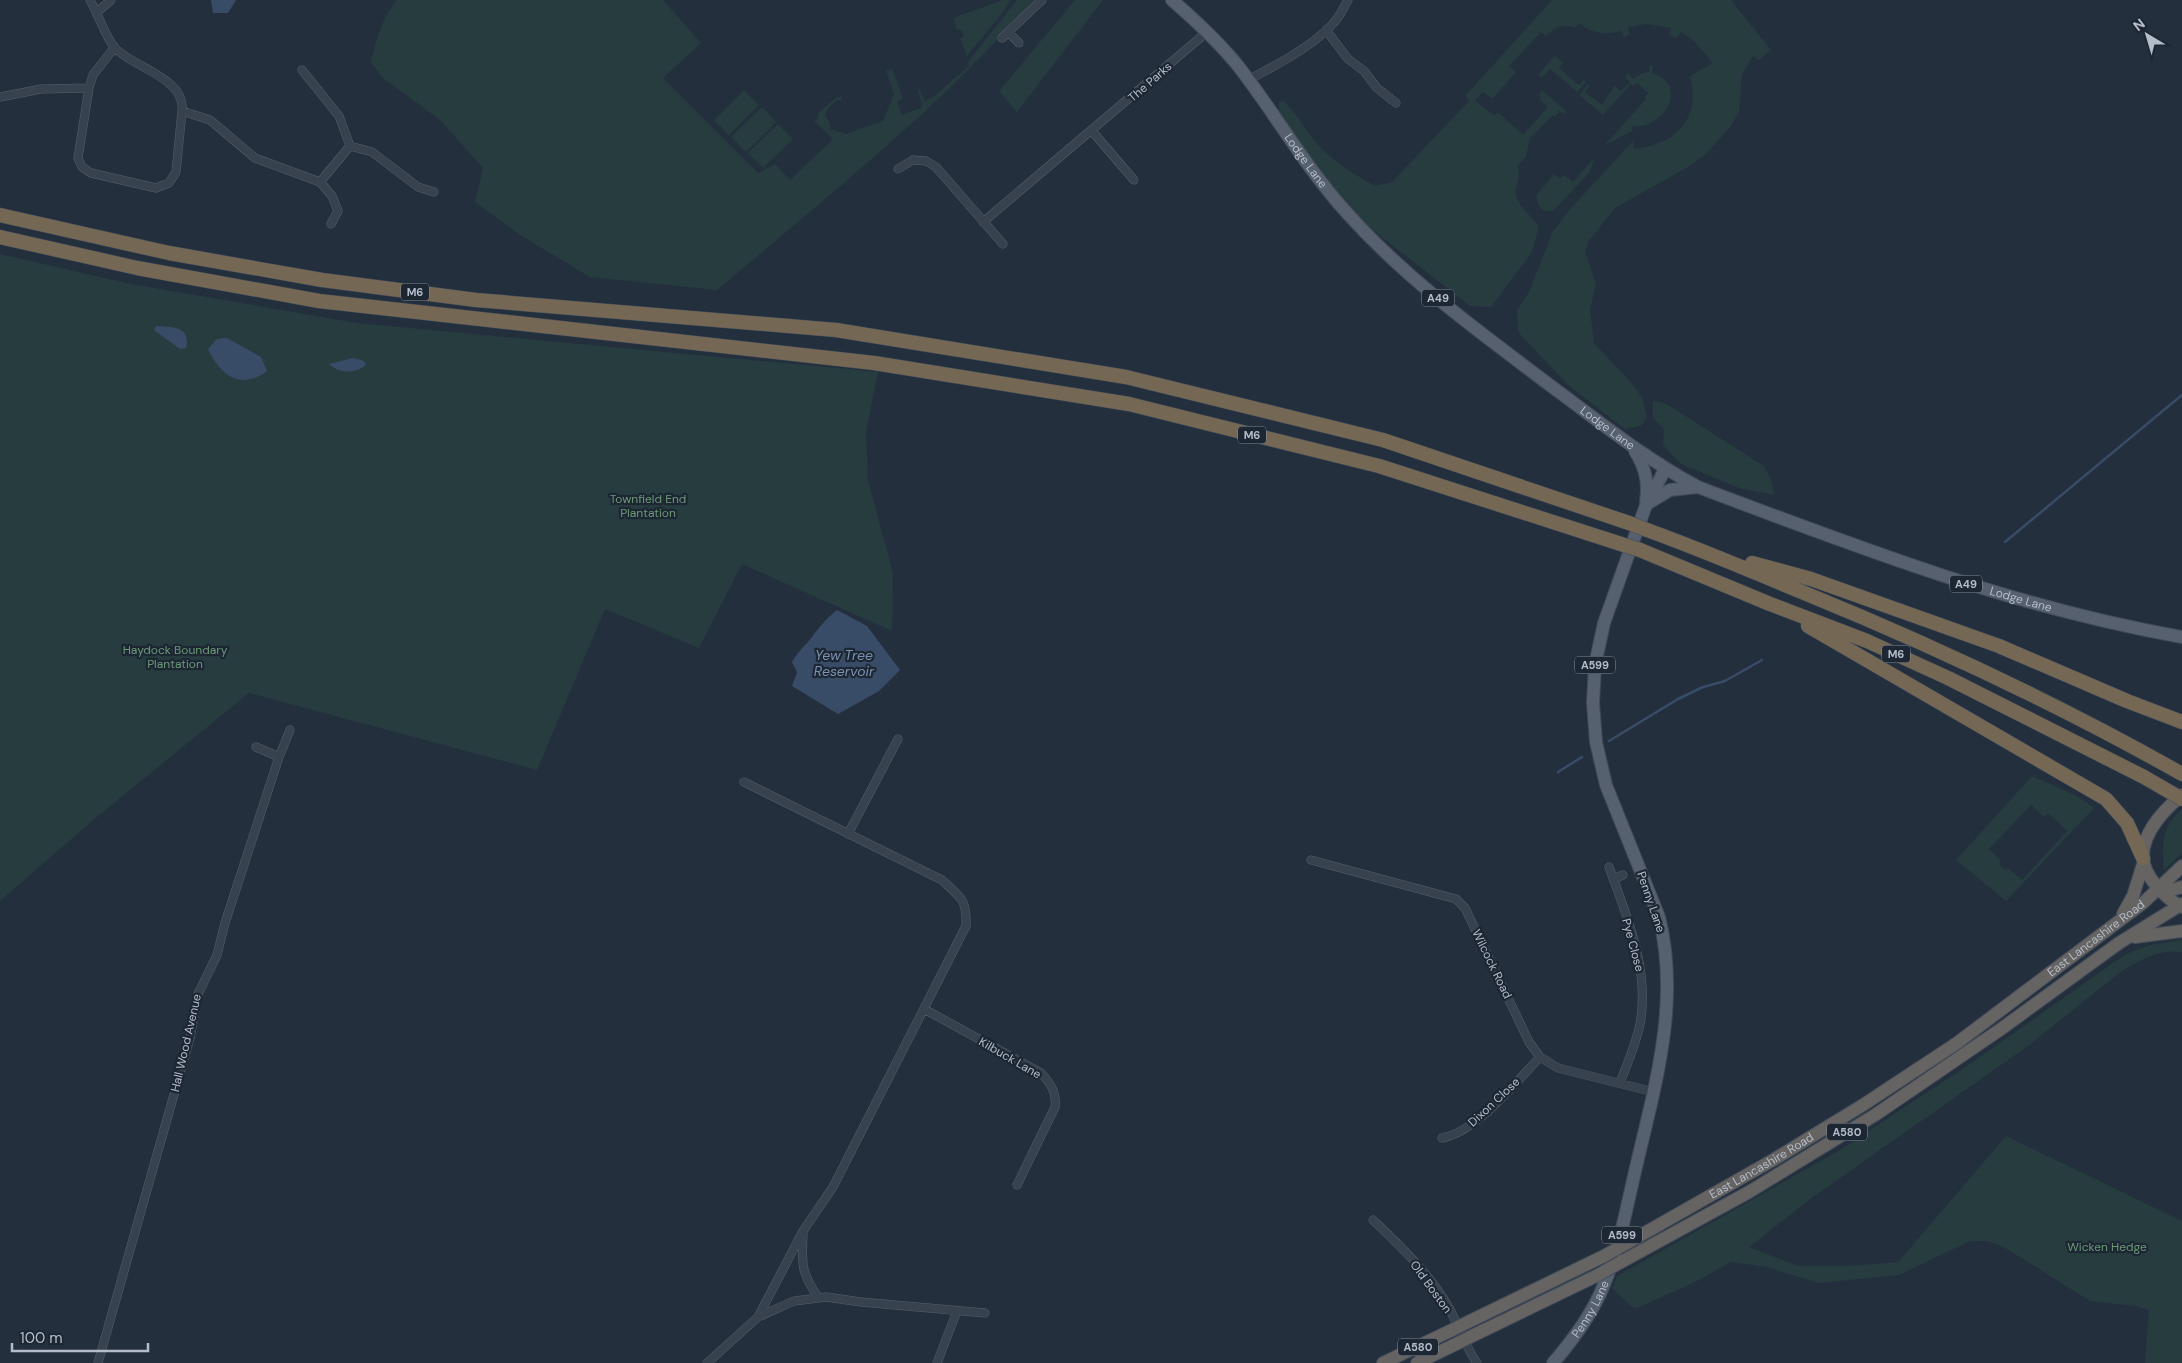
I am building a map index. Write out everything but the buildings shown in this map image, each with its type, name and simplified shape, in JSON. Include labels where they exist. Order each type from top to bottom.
[{"type":"highway","name":"M6","points":[[0,215],[169,254],[322,280],[476,300],[836,330],[887,338],[1126,377],[1383,440],[1629,523],[1691,546],[1870,620],[1957,658],[2182,774]]},
{"type":"highway","name":"M6","points":[[0,238],[137,268],[319,301],[874,363],[1128,404],[1379,466],[1640,550],[1770,604],[1867,641],[1948,678],[2182,797]]},
{"type":"highway","points":[[1691,546],[1811,579],[1886,605],[1999,646],[2127,701],[2182,722]]},
{"type":"highway","points":[[1770,604],[2106,799],[2127,823],[2153,881],[2181,906]]},
{"type":"highway","points":[[2118,920],[2129,906],[2143,860],[2146,843],[2158,819],[2170,805],[2182,797]]},
{"type":"highway","name":"East Lancashire Road","points":[[1383,1363],[1604,1256],[1743,1179],[1863,1105],[1985,1023],[2159,888],[2182,866]]},
{"type":"highway","points":[[2159,888],[2164,891],[2173,891],[2182,887]]},
{"type":"highway","name":"East Lancashire Road","points":[[1417,1363],[1598,1275],[1749,1192],[1875,1115],[2001,1029],[2119,943],[2181,906]]},
{"type":"highway","points":[[2119,943],[2146,934],[2182,931]]},
{"type":"main road","name":"Lodge Lane","points":[[1172,0],[1229,54],[1320,181],[1346,213],[1392,260],[1482,334],[1665,469],[1698,487],[1955,580],[2102,622],[2182,637]]},
{"type":"main road","name":"A599","points":[[1633,447],[1645,473],[1648,491],[1645,508]]},
{"type":"main road","name":"Penny Lane","points":[[1553,1363],[1588,1317],[1603,1288],[1621,1237],[1663,1045],[1667,1008],[1666,952],[1659,917],[1606,785],[1596,742],[1593,703],[1595,665],[1604,623],[1645,508],[1665,469]]},
{"type":"main road","points":[[1645,508],[1663,492],[1677,488],[1698,487]]},
{"type":"street","points":[[90,0],[114,48],[177,88],[183,103],[176,172],[169,183],[156,188],[91,173],[82,167],[78,158],[89,88],[93,75],[114,48]]},
{"type":"street","points":[[97,12],[111,0]]},
{"type":"street","points":[[1002,38],[1042,0]]},
{"type":"street","points":[[1248,80],[1281,62],[1326,30],[1336,20],[1348,0]]},
{"type":"street","points":[[1326,30],[1348,59],[1364,71],[1377,88],[1396,103]]},
{"type":"street","points":[[1008,32],[1019,43]]},
{"type":"street","name":"The Parks","points":[[983,222],[1207,32]]},
{"type":"street","points":[[302,70],[338,116],[350,146]]},
{"type":"street","points":[[0,96],[41,89],[89,88]]},
{"type":"street","points":[[182,111],[210,120],[255,158],[320,182],[332,196],[338,211],[331,224]]},
{"type":"street","points":[[1091,130],[1134,180]]},
{"type":"street","points":[[320,182],[350,146]]},
{"type":"street","points":[[350,146],[372,152],[418,187],[434,192]]},
{"type":"street","points":[[898,169],[913,160],[932,164],[1002,244]]},
{"type":"street","name":"Hall Wood Avenue","points":[[98,1363],[190,1038],[198,994],[217,955],[225,923],[279,757],[290,730]]},
{"type":"street","points":[[848,834],[898,739]]},
{"type":"street","points":[[256,747],[279,757]]},
{"type":"street","points":[[744,782],[942,880],[960,897],[967,909],[966,926],[833,1187],[803,1231],[758,1317]]},
{"type":"street","name":"Wilcock Road","points":[[1311,860],[1456,899],[1465,908],[1529,1042],[1540,1057],[1558,1068],[1654,1092]]},
{"type":"street","name":"Pye Close","points":[[1609,867],[1634,940],[1642,976],[1640,1025],[1620,1083]]},
{"type":"street","points":[[1613,879],[1623,875]]},
{"type":"street","name":"Kilbuck Lane","points":[[924,1009],[1041,1073],[1050,1082],[1055,1094],[1055,1107],[1017,1184]]},
{"type":"street","name":"Dixon Close","points":[[1442,1138],[1455,1135],[1484,1114],[1540,1057]]},
{"type":"street","name":"Old Boston","points":[[1373,1220],[1404,1250],[1449,1307],[1469,1351],[1477,1363]]},
{"type":"street","points":[[803,1231],[802,1266],[807,1280],[818,1297]]},
{"type":"street","points":[[706,1363],[758,1317],[794,1301],[818,1297],[985,1313]]},
{"type":"street","points":[[937,1363],[957,1310]]},
{"type":"green space","points":[[397,0],[663,0],[701,43],[663,78],[758,173],[775,164],[790,180],[833,139],[814,121],[818,118],[819,112],[837,97],[842,97],[841,101],[837,100],[829,107],[825,115],[830,123],[830,129],[846,134],[883,121],[894,94],[886,71],[892,69],[903,98],[897,102],[902,115],[921,108],[922,104],[916,83],[925,101],[933,97],[969,66],[968,62],[1017,0],[1035,0],[964,74],[920,116],[717,290],[590,277],[520,235],[475,202],[483,168],[440,120],[383,78],[371,62],[380,29],[387,14]]},
{"type":"green space","points":[[1003,0],[1010,0],[1004,11],[967,56],[960,38],[964,36],[961,29],[957,30],[953,18]]},
{"type":"green space","points":[[1075,0],[1103,0],[1017,112],[999,91]]},
{"type":"green space","points":[[1552,0],[1731,0],[1771,50],[1759,60],[1753,56],[1742,74],[1739,112],[1731,126],[1706,154],[1690,166],[1615,208],[1589,241],[1585,251],[1596,284],[1590,309],[1594,343],[1630,381],[1642,397],[1647,417],[1641,426],[1625,429],[1569,386],[1518,332],[1517,310],[1529,292],[1553,231],[1571,208],[1633,141],[1634,149],[1649,146],[1662,142],[1682,127],[1692,105],[1690,76],[1713,63],[1694,41],[1681,32],[1677,38],[1669,35],[1671,28],[1646,24],[1628,27],[1630,34],[1624,37],[1621,31],[1599,33],[1580,23],[1575,28],[1559,27],[1546,36],[1541,32],[1509,66],[1516,72],[1492,99],[1483,92],[1475,101],[1494,115],[1498,112],[1523,135],[1548,107],[1541,101],[1539,94],[1542,90],[1566,111],[1563,114],[1560,111],[1555,117],[1553,115],[1530,138],[1526,157],[1517,166],[1519,173],[1516,190],[1517,198],[1522,207],[1539,226],[1532,252],[1491,307],[1470,306],[1365,224],[1332,187],[1282,124],[1278,103],[1283,101],[1327,154],[1342,166],[1375,186],[1392,182],[1469,101],[1465,96]]},
{"type":"green space","points":[[1555,55],[1563,63],[1559,68],[1579,85],[1584,80],[1586,82],[1577,92],[1550,69],[1542,78],[1538,75]]},
{"type":"green space","points":[[1649,66],[1653,66],[1652,73],[1662,77],[1668,84],[1671,91],[1671,99],[1668,106],[1656,120],[1645,125],[1632,126],[1633,130],[1604,146],[1646,99],[1645,97],[1648,93],[1637,83],[1633,86],[1631,84],[1603,115],[1579,95],[1588,84],[1590,86],[1585,92],[1602,105],[1615,85],[1620,91],[1630,83],[1625,76],[1628,73],[1633,79],[1640,74],[1649,72]]},
{"type":"green space","points":[[744,90],[759,105],[729,135],[714,120]]},
{"type":"green space","points":[[762,107],[776,122],[746,152],[731,137]]},
{"type":"green space","points":[[778,124],[793,139],[763,168],[748,153]]},
{"type":"green space","points":[[1594,158],[1590,172],[1554,210],[1547,211],[1542,209],[1536,196],[1554,174],[1560,179],[1564,175],[1573,182]]},
{"type":"green space","points":[[0,254],[131,284],[357,323],[878,372],[866,432],[868,480],[893,573],[892,631],[742,564],[699,648],[605,609],[537,770],[249,693],[98,816],[0,901]]},
{"type":"green space","points":[[1653,401],[1665,403],[1764,466],[1771,479],[1774,495],[1739,488],[1681,464],[1663,445],[1664,429],[1653,418]]},
{"type":"green space","points":[[2032,776],[2077,796],[2094,808],[2006,901],[1956,860]],"holes":[[[2031,805],[2044,817],[2048,813],[2067,831],[2022,880],[2008,868],[2005,870],[1999,864],[2001,861],[1989,849]]]},
{"type":"green space","points":[[2182,809],[2182,853],[2164,870],[2164,837],[2170,822]]},
{"type":"green space","name":"Wicken Hedge","points":[[2182,940],[2182,952],[2159,953],[2123,970],[2028,1046],[1813,1197],[1749,1247],[1798,1266],[1848,1266],[1898,1262],[2006,1136],[2182,1221],[2182,1363],[2145,1363],[2149,1310],[2135,1306],[2090,1301],[2002,1246],[1987,1241],[1970,1241],[1899,1275],[1818,1283],[1767,1267],[1731,1262],[1695,1282],[1637,1308],[1631,1306],[1612,1288],[1617,1276],[1840,1150],[1967,1066],[2126,954],[2150,945]]},
{"type":"water","points":[[211,0],[236,0],[228,13],[213,13]]},
{"type":"water","points":[[156,326],[179,329],[186,335],[186,348],[180,349],[154,330]]},
{"type":"water","points":[[227,338],[261,357],[267,371],[248,380],[240,380],[225,373],[208,349],[217,339]]},
{"type":"water","points":[[353,358],[364,361],[366,365],[357,370],[347,372],[338,370],[329,364]]},
{"type":"water","name":"Yew Tree Reservoir","points":[[837,610],[867,626],[900,670],[879,691],[838,714],[792,686],[797,672],[792,662],[821,626]]},
{"type":"waterway","points":[[2005,542],[2182,395]]},
{"type":"waterway","points":[[1609,741],[1678,699],[1703,687],[1725,681],[1762,660]]},
{"type":"waterway","points":[[1558,772],[1582,757]]},
{"type":"park label","name":"Townfield End Plantation","points":[[648,506]]},
{"type":"park label","name":"Haydock Boundary Plantation","points":[[175,657]]}]
